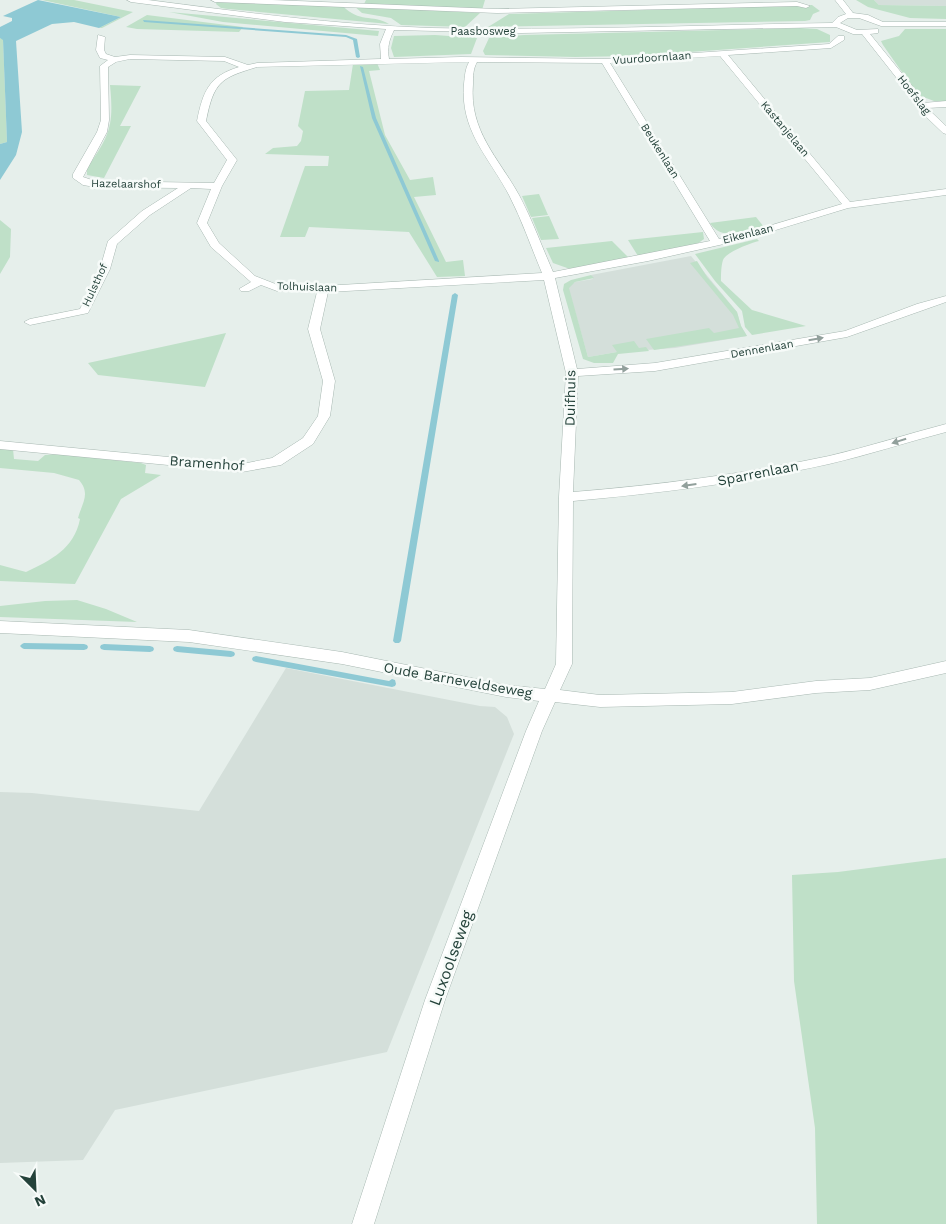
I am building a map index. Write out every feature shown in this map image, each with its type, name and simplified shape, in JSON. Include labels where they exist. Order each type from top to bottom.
[{"type":"street","name":"Paasbosweg","points":[[131,0],[311,22],[391,28],[521,31],[837,25]]},
{"type":"street","points":[[201,10],[210,0]]},
{"type":"street","points":[[215,0],[359,3],[497,11],[797,4],[806,6]]},
{"type":"street","points":[[497,11],[500,0]]},
{"type":"street","points":[[839,0],[851,16]]},
{"type":"street","points":[[881,24],[881,29],[865,33],[848,30],[837,25],[836,22],[839,19],[851,16],[866,17],[881,24],[946,24]]},
{"type":"street","points":[[385,61],[384,43],[391,28]]},
{"type":"street","name":"Hoefslag","points":[[865,33],[914,94],[920,106],[946,131]]},
{"type":"street","points":[[101,37],[100,50],[102,56],[114,60],[130,57],[217,58],[231,60],[248,68]]},
{"type":"street","name":"Vuurdoornlaan","points":[[461,59],[605,61],[831,46],[841,38]]},
{"type":"street","name":"Kastanjelaan","points":[[722,53],[848,205]]},
{"type":"street","name":"Tolhuislaan","points":[[461,59],[257,65],[228,73],[216,81],[204,107],[201,121],[232,160],[217,186],[202,223],[215,245],[259,282],[277,288],[323,289],[549,276]]},
{"type":"street","name":"Duifhuis","points":[[474,59],[470,67],[468,91],[472,121],[479,138],[514,195],[549,276],[572,373],[566,497],[564,664],[550,696]]},
{"type":"street","name":"Hazelaarshof","points":[[114,60],[104,66],[103,71],[106,92],[105,120],[102,132],[78,174],[78,178],[86,184],[217,186]]},
{"type":"street","name":"Beukenlaan","points":[[605,61],[716,242]]},
{"type":"street","points":[[920,106],[946,104]]},
{"type":"street","name":"Hulsthof","points":[[30,322],[84,311],[105,269],[112,243],[146,213],[190,185]]},
{"type":"street","name":"Eikenlaan","points":[[549,276],[688,250],[746,236],[848,205],[946,192]]},
{"type":"street","points":[[245,289],[259,282]]},
{"type":"street","name":"Bramenhof","points":[[0,445],[242,468],[276,462],[308,441],[324,416],[328,381],[314,329],[323,289]]},
{"type":"street","name":"Dennenlaan","points":[[572,373],[655,367],[840,335],[867,328],[912,309],[946,299]]},
{"type":"street","name":"Sparrenlaan","points":[[566,497],[634,492],[739,478],[866,451],[946,428]]},
{"type":"street","name":"Oude Barneveldseweg","points":[[0,627],[189,636],[342,658],[506,691],[600,701],[732,698],[816,687],[870,684],[946,667]]},
{"type":"street","name":"Luxoolseweg","points":[[363,1224],[435,1000],[534,731],[550,696]]},
{"type":"shaded area","points":[[874,0],[946,0],[946,6],[879,5]]},
{"type":"shaded area","points":[[691,256],[737,312],[741,326],[747,336],[675,348],[617,352],[588,357],[568,287],[575,282],[593,279],[591,275]]},
{"type":"shaded area","points":[[286,668],[480,706],[495,707],[507,717],[514,734],[387,1052],[115,1110],[83,1160],[0,1163],[0,792],[32,793],[199,811]]},
{"type":"green space","points":[[42,0],[74,0],[133,12],[99,28],[121,17]]},
{"type":"green space","points":[[366,0],[485,0],[482,10],[364,4]]},
{"type":"green space","points":[[856,0],[874,0],[879,5],[946,6],[946,19],[910,18],[868,7]]},
{"type":"green space","points":[[217,1],[343,6],[360,17],[377,19],[389,24],[228,9],[221,8],[216,4]]},
{"type":"green space","points":[[812,5],[820,11],[813,14],[810,20],[805,21],[488,27],[509,14]]},
{"type":"green space","points":[[354,6],[480,13],[465,27],[401,25],[391,18],[362,13]]},
{"type":"green space","points":[[169,12],[379,31],[378,36],[223,22]]},
{"type":"green space","points":[[147,15],[243,27],[239,32],[137,29],[126,27]]},
{"type":"green space","points":[[817,29],[830,35],[830,42],[632,56],[485,55],[483,51],[489,38],[524,35]]},
{"type":"green space","points":[[905,29],[946,29],[946,102],[934,101],[918,95],[883,45],[881,41],[899,36]]},
{"type":"green space","points":[[435,35],[477,38],[471,54],[394,57],[391,48],[394,36]]},
{"type":"green space","points":[[0,38],[3,39],[7,142],[0,144]]},
{"type":"green space","points":[[377,63],[380,70],[369,71],[385,135],[410,180],[433,177],[436,195],[414,197],[446,262],[463,260],[465,276],[437,277],[409,232],[309,227],[305,237],[280,237],[305,166],[328,166],[329,156],[265,154],[273,148],[297,146],[301,141],[303,131],[298,126],[305,91],[349,90],[353,64]]},
{"type":"green space","points":[[110,85],[141,86],[120,126],[131,126],[104,178],[87,175],[87,168],[101,147],[109,130],[111,121]]},
{"type":"green space","points":[[539,194],[548,215],[531,217],[522,196]]},
{"type":"green space","points":[[549,216],[559,239],[541,240],[532,218]]},
{"type":"green space","points":[[756,217],[764,227],[735,234],[721,232],[710,223]]},
{"type":"green space","points":[[0,220],[11,229],[10,257],[0,274]]},
{"type":"green space","points":[[703,232],[704,239],[697,244],[638,256],[628,240]]},
{"type":"green space","points":[[757,239],[759,241],[739,248],[725,257],[722,265],[721,281],[752,310],[806,326],[752,335],[745,327],[742,311],[715,281],[695,254]]},
{"type":"green space","points":[[612,241],[629,258],[570,269],[553,263],[546,248]]},
{"type":"green space","points":[[697,261],[707,277],[737,312],[741,326],[747,336],[654,350],[646,339],[709,328],[714,333],[739,328],[733,315],[690,263]]},
{"type":"green space","points":[[591,275],[594,278],[575,282],[569,288],[588,357],[617,352],[612,345],[634,341],[639,348],[646,347],[649,351],[618,354],[613,363],[594,363],[583,359],[563,290],[564,284],[571,280]]},
{"type":"green space","points":[[226,333],[205,387],[98,375],[88,363]]},
{"type":"green space","points":[[0,448],[13,449],[14,459],[38,461],[45,455],[58,454],[141,463],[146,465],[145,473],[161,475],[121,499],[75,584],[0,581],[0,565],[26,572],[52,558],[67,546],[77,529],[85,494],[83,485],[79,480],[54,473],[0,468]]},
{"type":"green space","points":[[77,600],[106,609],[137,622],[0,617],[0,606]]},
{"type":"green space","points":[[946,858],[946,1224],[817,1224],[815,1128],[794,981],[792,875],[838,872]]},
{"type":"water","points":[[38,0],[121,17],[99,28],[74,22],[52,24],[16,41],[22,132],[16,155],[0,180],[0,144],[7,142],[3,40],[0,38],[0,27],[12,21],[12,18],[3,16]]},
{"type":"waterway","points":[[144,21],[346,36],[355,39],[358,57]]},
{"type":"waterway","points":[[361,67],[374,118],[437,261]]},
{"type":"waterway","points":[[397,641],[455,295]]},
{"type":"waterway","points":[[24,646],[84,647]]},
{"type":"waterway","points":[[104,647],[150,649]]},
{"type":"waterway","points":[[177,649],[231,654]]},
{"type":"waterway","points":[[256,659],[392,684],[392,682]]}]
